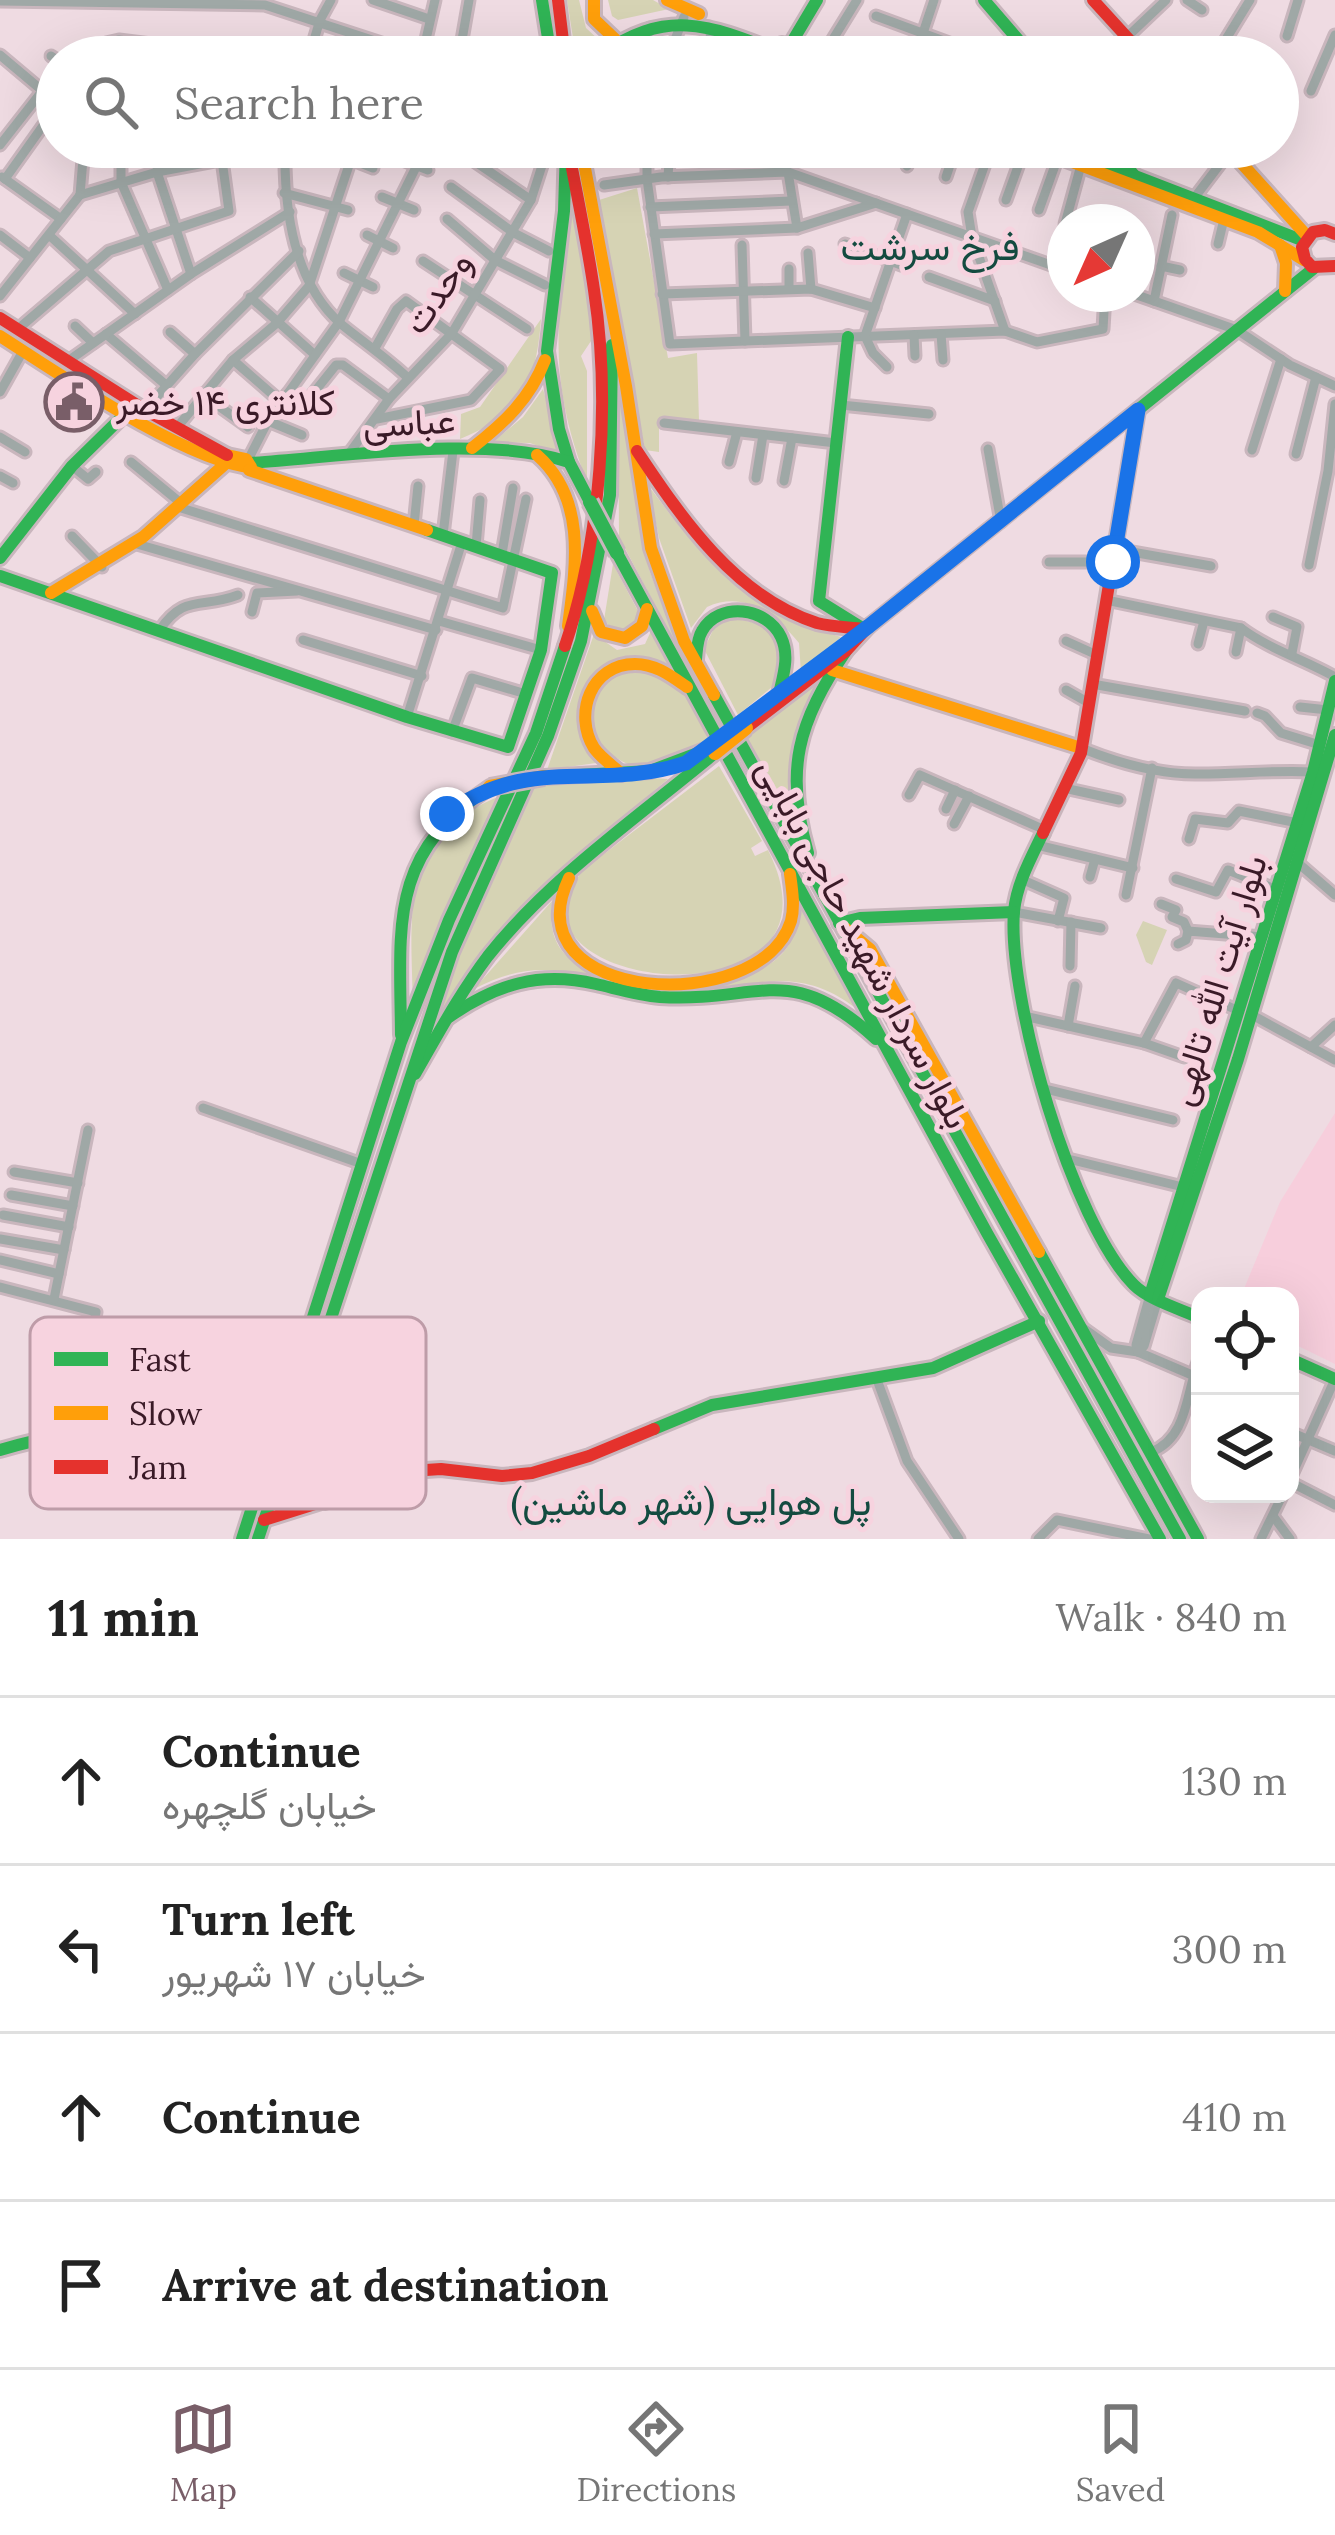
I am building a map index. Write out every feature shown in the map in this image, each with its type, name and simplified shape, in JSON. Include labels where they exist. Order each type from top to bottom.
[{"type":"main road","points":[[542,0],[548,36]]},
{"type":"main road","points":[[558,0],[562,36]]},
{"type":"main road","points":[[594,0],[594,20],[611,36]]},
{"type":"main road","points":[[667,0],[752,36]]},
{"type":"main road","points":[[798,36],[817,0]]},
{"type":"main road","points":[[984,0],[1015,36]]},
{"type":"main road","points":[[1093,0],[1126,36]]},
{"type":"main road","points":[[620,36],[652,21],[684,17],[740,36]]},
{"type":"main road","name":"بلوار سردار شهید حاجی بابایی","points":[[566,168],[548,353],[552,397],[569,462],[940,1147],[1165,1539]]},
{"type":"main road","points":[[321,1317],[370,1166],[401,1042],[449,920],[536,733],[579,604],[593,524],[602,377],[595,292],[571,168]]},
{"type":"main road","points":[[316,1317],[462,923],[547,739],[592,606],[610,507],[615,437],[607,289],[585,168]]},
{"type":"main road","points":[[1086,168],[1224,219],[1308,264],[1326,271],[1335,266]]},
{"type":"main road","points":[[1111,168],[1306,238]]},
{"type":"main road","points":[[1128,168],[1134,175]]},
{"type":"main road","points":[[400,1099],[498,944],[571,874],[779,694],[1285,291],[1308,264],[1306,238],[1246,168]]},
{"type":"main road","points":[[1247,216],[1268,209],[1268,192]]},
{"type":"main road","points":[[1306,238],[1319,230],[1335,234]]},
{"type":"main road","points":[[1280,245],[1286,263],[1285,291]]},
{"type":"main road","name":"بلوار سردار شهید حاجی بابایی","points":[[607,289],[651,548],[684,641],[839,923],[956,1117],[960,1138],[1143,1455],[1180,1539]]},
{"type":"main road","points":[[0,318],[145,410],[178,425],[224,461]]},
{"type":"main road","points":[[0,336],[126,413],[224,461],[249,464],[552,573],[541,650],[508,747],[407,717],[0,576]]},
{"type":"main road","points":[[848,337],[818,602],[867,628]]},
{"type":"main road","points":[[471,449],[516,412],[532,391],[548,353]]},
{"type":"main road","points":[[1138,410],[1081,748],[1021,879],[1014,912],[1024,1016],[1064,1158],[1106,1246],[1127,1278],[1136,1288],[1191,1314]]},
{"type":"main road","points":[[0,558],[72,466],[126,413]]},
{"type":"main road","points":[[634,446],[698,538],[741,577],[823,625],[867,628]]},
{"type":"main road","name":"عباسی","points":[[249,464],[471,449],[531,451],[569,462]]},
{"type":"main road","points":[[531,451],[554,471],[577,537],[565,653]]},
{"type":"main road","points":[[51,593],[137,544],[224,461]]},
{"type":"main road","points":[[592,606],[595,625],[618,640],[643,627],[647,609]]},
{"type":"main road","points":[[697,664],[696,641],[707,623],[724,612],[751,611],[773,624],[788,646],[786,678],[779,694]]},
{"type":"main road","points":[[819,886],[794,806],[802,724],[832,670],[867,628]]},
{"type":"main road","points":[[744,725],[846,651]]},
{"type":"main road","points":[[622,774],[590,747],[583,728],[583,706],[593,682],[635,661],[653,663],[694,694]]},
{"type":"main road","points":[[832,670],[1081,748]]},
{"type":"main road","name":"بلوار آیت الله تالهی","points":[[1154,1297],[1154,1274],[1245,1013],[1277,890],[1292,861],[1313,772],[1328,752],[1328,710],[1335,679]]},
{"type":"main road","name":"بلوار آیت الله تالهی","points":[[1154,1297],[1335,735]]},
{"type":"main road","points":[[401,1042],[405,907],[412,869],[424,842],[447,814],[490,787],[544,777],[661,772],[714,750]]},
{"type":"main road","points":[[571,874],[556,918],[574,953],[633,982],[670,986],[733,975],[777,948],[794,907],[790,868]]},
{"type":"main road","points":[[839,923],[860,918],[1014,912]]},
{"type":"main road","points":[[448,1017],[494,987],[532,977],[558,977],[664,998],[774,987],[832,1000],[894,1058]]},
{"type":"main road","points":[[956,1117],[1080,1325],[1143,1455],[1198,1539]]},
{"type":"main road","points":[[940,1147],[960,1138]]},
{"type":"main road","points":[[1127,1278],[1144,1280],[1154,1274]]},
{"type":"main road","points":[[426,1470],[502,1476],[532,1473],[589,1456],[712,1405],[947,1364],[1039,1321]]},
{"type":"main road","points":[[1299,1363],[1335,1379]]},
{"type":"main road","points":[[0,1450],[30,1440]]},
{"type":"main road","points":[[242,1539],[251,1509]]},
{"type":"main road","points":[[258,1539],[266,1509]]},
{"type":"main road","points":[[264,1520],[301,1509]]},
{"type":"street","points":[[315,36],[331,0]]},
{"type":"street","points":[[373,0],[430,20]]},
{"type":"street","points":[[427,36],[435,0]]},
{"type":"street","points":[[463,36],[469,0]]},
{"type":"street","points":[[833,36],[857,0]]},
{"type":"street","points":[[921,36],[934,0]]},
{"type":"street","points":[[1128,36],[1166,0]]},
{"type":"street","points":[[1187,0],[1202,10]]},
{"type":"street","points":[[1228,36],[1250,0]]},
{"type":"street","points":[[1287,36],[1298,0]]},
{"type":"street","points":[[0,1],[265,4],[354,36]]},
{"type":"street","points":[[876,16],[930,36]]},
{"type":"street","points":[[676,36],[684,17]]},
{"type":"street","points":[[647,36],[652,21]]},
{"type":"street","points":[[709,26],[711,36]]},
{"type":"street","points":[[1311,91],[1335,35]]},
{"type":"street","points":[[0,55],[36,84]]},
{"type":"street","points":[[0,145],[36,99]]},
{"type":"street","points":[[36,133],[3,177],[61,219]]},
{"type":"street","points":[[0,296],[80,195],[82,168]]},
{"type":"street","points":[[122,168],[122,182],[168,290]]},
{"type":"street","points":[[157,168],[191,274]]},
{"type":"street","points":[[80,195],[179,168]]},
{"type":"street","points":[[18,329],[109,251],[229,211],[223,168]]},
{"type":"street","points":[[285,168],[284,193],[308,286],[339,322],[408,377]]},
{"type":"street","points":[[178,425],[233,360],[278,323],[308,286],[348,168]]},
{"type":"street","points":[[249,464],[268,421],[339,322],[415,168]]},
{"type":"street","points":[[484,168],[531,200]]},
{"type":"street","name":"وحدت","points":[[349,455],[389,399],[452,333],[514,233],[541,168]]},
{"type":"street","points":[[647,168],[670,344],[1005,331],[1037,342],[1103,328],[1104,312]]},
{"type":"street","points":[[668,177],[669,168]]},
{"type":"street","points":[[946,177],[949,168]]},
{"type":"street","points":[[983,168],[968,212],[972,237],[1005,331]]},
{"type":"street","points":[[1006,200],[1019,168]]},
{"type":"street","points":[[1039,210],[1053,168]]},
{"type":"street","points":[[1071,204],[1080,168]]},
{"type":"street","points":[[1196,197],[1216,168]]},
{"type":"street","points":[[604,185],[647,178],[788,172],[1047,264]]},
{"type":"street","points":[[788,172],[797,228]]},
{"type":"street","points":[[451,187],[514,233],[548,251]]},
{"type":"street","points":[[284,193],[348,210]]},
{"type":"street","points":[[382,197],[414,210]]},
{"type":"street","points":[[650,207],[791,201]]},
{"type":"street","points":[[654,234],[797,228],[876,203]]},
{"type":"street","points":[[68,361],[191,274],[290,212]]},
{"type":"street","points":[[865,337],[896,262],[907,214]]},
{"type":"street","points":[[1155,296],[1172,215]]},
{"type":"street","points":[[447,219],[495,260],[545,285]]},
{"type":"street","points":[[1218,244],[1224,219]]},
{"type":"street","points":[[49,235],[135,314]]},
{"type":"street","points":[[0,236],[30,258]]},
{"type":"street","points":[[367,236],[393,248]]},
{"type":"street","points":[[1167,239],[1184,242]]},
{"type":"street","points":[[845,244],[896,262]]},
{"type":"street","points":[[742,245],[745,341]]},
{"type":"street","points":[[145,410],[194,354],[299,251]]},
{"type":"street","points":[[808,253],[812,289]]},
{"type":"street","points":[[423,261],[527,329]]},
{"type":"street","points":[[1161,266],[1180,270]]},
{"type":"street","points":[[789,269],[789,290]]},
{"type":"street","points":[[344,273],[373,287]]},
{"type":"street","points":[[767,275],[769,290]]},
{"type":"street","points":[[694,276],[696,293]]},
{"type":"street","points":[[717,276],[718,292]]},
{"type":"street","points":[[929,277],[995,301]]},
{"type":"street","points":[[662,294],[812,289],[879,308]]},
{"type":"street","points":[[250,297],[315,355]]},
{"type":"street","points":[[375,348],[406,301],[500,369],[471,400],[376,420]]},
{"type":"street","points":[[1155,301],[1237,330],[1335,386]]},
{"type":"street","points":[[74,326],[93,343]]},
{"type":"street","points":[[170,332],[194,354]]},
{"type":"street","points":[[106,334],[166,386]]},
{"type":"street","points":[[914,334],[915,356]]},
{"type":"street","points":[[941,334],[943,360]]},
{"type":"street","points":[[895,335],[897,352]]},
{"type":"street","points":[[865,337],[887,367]]},
{"type":"street","points":[[0,392],[22,351]]},
{"type":"street","points":[[1252,450],[1281,359]]},
{"type":"street","points":[[233,360],[284,398],[308,400],[336,364],[389,399]]},
{"type":"street","points":[[1296,454],[1316,377]]},
{"type":"street","points":[[202,394],[248,427]]},
{"type":"street","points":[[1310,565],[1335,404]]},
{"type":"street","points":[[841,405],[928,414]]},
{"type":"street","points":[[268,421],[302,435]]},
{"type":"street","points":[[664,423],[836,443]]},
{"type":"street","points":[[730,462],[737,432]]},
{"type":"street","points":[[756,478],[763,435]]},
{"type":"street","points":[[0,437],[25,452]]},
{"type":"street","points":[[784,481],[792,438]]},
{"type":"street","points":[[988,449],[1001,521]]},
{"type":"street","points":[[443,535],[453,452]]},
{"type":"street","points":[[131,462],[180,506],[503,608],[513,488]]},
{"type":"street","points":[[72,466],[88,479],[96,472]]},
{"type":"street","points":[[0,476],[13,483]]},
{"type":"street","points":[[414,524],[418,486]]},
{"type":"street","points":[[509,556],[526,499]]},
{"type":"street","points":[[407,717],[469,544],[480,500]]},
{"type":"street","points":[[73,536],[102,568]]},
{"type":"street","points":[[137,544],[298,591],[541,650]]},
{"type":"street","points":[[1049,562],[1114,555],[1211,566]]},
{"type":"street","points":[[252,612],[257,593],[298,591]]},
{"type":"street","points":[[159,631],[169,615],[189,602],[221,602],[238,595]]},
{"type":"street","points":[[1106,600],[1241,628],[1335,679]]},
{"type":"street","points":[[1274,617],[1297,627],[1292,653]]},
{"type":"street","points":[[1198,644],[1204,621]]},
{"type":"street","points":[[1236,652],[1241,628]]},
{"type":"street","points":[[304,640],[422,676]]},
{"type":"street","points":[[1066,641],[1097,655]]},
{"type":"street","points":[[427,658],[441,669]]},
{"type":"street","points":[[452,732],[472,678],[526,694]]},
{"type":"street","points":[[1092,684],[1265,716],[1281,733],[1328,752]]},
{"type":"street","points":[[1066,690],[1089,703]]},
{"type":"street","points":[[1300,707],[1328,710]]},
{"type":"street","points":[[1081,748],[1118,763],[1197,775],[1254,769],[1313,772]]},
{"type":"street","points":[[1126,895],[1152,768]]},
{"type":"street","points":[[909,795],[920,775],[969,796],[1041,837],[1095,859],[1133,868]]},
{"type":"street","points":[[1064,788],[1119,800]]},
{"type":"street","points":[[946,809],[955,790]]},
{"type":"street","points":[[954,824],[969,796]]},
{"type":"street","points":[[1181,816],[1228,823],[1239,811],[1298,823]]},
{"type":"street","points":[[1189,839],[1196,819]]},
{"type":"street","points":[[1090,877],[1095,859]]},
{"type":"street","points":[[1292,861],[1335,895]]},
{"type":"street","points":[[1176,879],[1216,892],[1228,870],[1277,890]]},
{"type":"street","points":[[1021,879],[1064,898],[1058,921]]},
{"type":"street","points":[[1323,884],[1335,879]]},
{"type":"street","points":[[1161,904],[1175,910],[1172,917],[1184,922],[1188,931],[1186,940],[1178,944]]},
{"type":"street","points":[[1014,912],[1101,928]]},
{"type":"street","points":[[1070,966],[1071,922]]},
{"type":"street","points":[[1188,931],[1263,937]]},
{"type":"street","points":[[1144,1043],[1176,983],[1335,1060]]},
{"type":"street","points":[[1068,1026],[1075,986]]},
{"type":"street","points":[[1024,1016],[1144,1043],[1184,1057]]},
{"type":"street","points":[[1311,1047],[1335,1025]]},
{"type":"street","points":[[1045,1089],[1173,1120]]},
{"type":"street","points":[[203,1108],[370,1166]]},
{"type":"street","points":[[54,1299],[88,1130]]},
{"type":"street","points":[[1064,1158],[1183,1187]]},
{"type":"street","points":[[14,1172],[78,1183]]},
{"type":"street","points":[[11,1195],[73,1206]]},
{"type":"street","points":[[3,1215],[69,1227]]},
{"type":"street","points":[[0,1239],[64,1250]]},
{"type":"street","points":[[0,1260],[59,1274]]},
{"type":"street","points":[[0,1287],[96,1312],[95,1317]]},
{"type":"street","points":[[1138,1352],[1144,1346],[1154,1297]]},
{"type":"street","points":[[1080,1325],[1111,1348],[1138,1352],[1191,1381]]},
{"type":"street","points":[[876,1377],[907,1461],[959,1539]]},
{"type":"street","points":[[1299,1459],[1335,1379]]},
{"type":"street","points":[[1143,1455],[1163,1448],[1185,1417],[1191,1394]]},
{"type":"street","points":[[1299,1436],[1335,1451]]},
{"type":"street","points":[[1299,1485],[1335,1505]]},
{"type":"street","points":[[1261,1539],[1279,1503]]},
{"type":"street","points":[[1274,1516],[1290,1539]]},
{"type":"street","points":[[1038,1539],[1057,1520],[1149,1539]]},
{"type":"shaded area","points":[[567,0],[579,0],[586,28],[595,36],[573,36]]},
{"type":"shaded area","points":[[608,0],[653,0],[669,9],[618,20]]},
{"type":"shaded area","points":[[637,188],[668,358],[697,353],[699,421],[659,422],[659,452],[645,450],[599,200]]},
{"type":"shaded area","points":[[572,197],[593,338],[581,356],[587,371],[587,482],[565,406],[558,340]]},
{"type":"shaded area","points":[[541,319],[535,362],[522,394],[498,419],[460,439],[461,414],[480,407]]},
{"type":"shaded area","points":[[618,349],[640,532],[681,654],[619,537]]},
{"type":"shaded area","points":[[543,389],[561,454],[530,443],[493,442],[523,417]]},
{"type":"shaded area","points":[[648,485],[730,580],[778,612],[841,637],[801,673],[799,643],[780,623],[746,603],[707,607],[691,628],[659,538]]},
{"type":"shaded area","points":[[613,564],[639,613],[632,630],[614,631],[604,620]]},
{"type":"shaded area","points":[[732,618],[765,625],[779,643],[783,678],[738,715],[704,649],[715,626]]},
{"type":"shaded area","points":[[651,631],[668,664],[644,657],[622,659],[588,682],[580,700],[577,720],[582,742],[596,763],[547,770],[594,634],[617,650],[645,644]]},
{"type":"shaded area","points":[[833,659],[803,719],[799,832],[737,736]]},
{"type":"shaded area","points":[[650,668],[690,697],[709,742],[674,764],[646,768],[625,763],[608,751],[589,718],[589,700],[596,684],[612,673]]},
{"type":"shaded area","points":[[719,766],[762,841],[751,848],[755,856],[768,850],[782,907],[765,946],[727,968],[677,974],[627,967],[587,948],[566,918],[576,880],[595,860]]},
{"type":"shaded area","points":[[622,776],[668,779],[566,866],[493,941],[424,1053],[425,1028],[529,781]]},
{"type":"shaded area","points":[[503,795],[413,1001],[413,905],[428,853],[469,811]]},
{"type":"shaded area","points":[[552,901],[553,932],[564,954],[612,982],[542,970],[510,975],[474,989]]},
{"type":"shaded area","points":[[801,904],[862,1013],[827,991],[794,982],[718,987],[776,960],[792,938]]},
{"type":"shaded area","points":[[1143,921],[1167,930],[1152,965],[1146,962],[1136,935]]},
{"type":"shaded area","points":[[1335,1113],[1335,1364],[1299,1346],[1299,1287],[1245,1287],[1280,1202]]},
{"type":"traffic: fast","points":[[542,0],[548,36]]},
{"type":"traffic: fast","points":[[796,36],[817,0]]},
{"type":"traffic: fast","points":[[984,0],[1015,36]]},
{"type":"traffic: fast","points":[[634,36],[670,26],[735,36]]},
{"type":"traffic: fast","points":[[565,168],[547,351],[559,429],[569,462],[590,502]]},
{"type":"traffic: fast","points":[[1115,168],[1304,241]]},
{"type":"traffic: fast","points":[[1128,168],[1134,175]]},
{"type":"traffic: fast","points":[[869,626],[1313,269]]},
{"type":"traffic: fast","points":[[848,337],[819,601],[864,629]]},
{"type":"traffic: fast","points":[[331,1317],[452,952],[548,736],[581,641],[610,495],[612,345]]},
{"type":"traffic: fast","points":[[0,558],[72,466],[126,413]]},
{"type":"traffic: fast","points":[[250,463],[455,448],[497,449],[569,462]]},
{"type":"traffic: fast","points":[[590,502],[617,553]]},
{"type":"traffic: fast","points":[[0,576],[407,717],[508,747],[541,650],[552,573],[427,530]]},
{"type":"traffic: fast","points":[[617,553],[987,1233],[1160,1539]]},
{"type":"traffic: fast","points":[[696,659],[699,637],[710,621],[731,612],[754,614],[774,627],[784,644],[779,694]]},
{"type":"traffic: fast","points":[[313,1317],[401,1042],[449,920],[536,733],[565,646]]},
{"type":"traffic: fast","points":[[808,853],[797,796],[800,748],[816,701],[846,651]]},
{"type":"traffic: fast","points":[[1150,1295],[1313,772],[1335,681]]},
{"type":"traffic: fast","points":[[714,695],[1180,1539]]},
{"type":"traffic: fast","points":[[1158,1299],[1238,1059],[1335,735]]},
{"type":"traffic: fast","points":[[544,777],[650,771],[708,749]]},
{"type":"traffic: fast","points":[[415,1074],[468,984],[513,927],[596,849],[715,753]]},
{"type":"traffic: fast","points":[[401,1035],[402,926],[417,866],[457,812],[490,787]]},
{"type":"traffic: fast","points":[[1043,833],[1025,871],[1014,911],[1021,997],[1048,1107],[1088,1212],[1111,1255],[1140,1290],[1191,1314]]},
{"type":"traffic: fast","points":[[839,923],[860,918],[1014,912]]},
{"type":"traffic: fast","points":[[449,1017],[484,996],[537,980],[575,980],[660,997],[773,990],[820,1000],[876,1039]]},
{"type":"traffic: fast","points":[[1039,1252],[1198,1539]]},
{"type":"traffic: fast","points":[[654,1429],[712,1405],[933,1368],[1039,1321]]},
{"type":"traffic: fast","points":[[1299,1363],[1335,1379]]},
{"type":"traffic: fast","points":[[0,1450],[30,1443]]},
{"type":"traffic: fast","points":[[242,1539],[252,1509]]},
{"type":"traffic: fast","points":[[258,1539],[268,1509]]},
{"type":"traffic: slow","points":[[594,0],[594,19],[612,36]]},
{"type":"traffic: slow","points":[[667,0],[699,14]]},
{"type":"traffic: slow","points":[[585,168],[651,548],[684,641],[714,695]]},
{"type":"traffic: slow","points":[[1088,168],[1258,232],[1304,260]]},
{"type":"traffic: slow","points":[[1246,168],[1307,236]]},
{"type":"traffic: slow","points":[[1280,245],[1286,263],[1285,291]]},
{"type":"traffic: slow","points":[[0,336],[159,433],[193,450],[224,461],[251,467],[246,459],[227,455],[220,462]]},
{"type":"traffic: slow","points":[[472,448],[515,409],[545,360]]},
{"type":"traffic: slow","points":[[537,455],[553,473],[571,513],[575,557],[568,626]]},
{"type":"traffic: slow","points":[[51,593],[143,537],[224,465]]},
{"type":"traffic: slow","points":[[249,470],[427,530]]},
{"type":"traffic: slow","points":[[592,611],[601,632],[625,638],[642,626],[647,609]]},
{"type":"traffic: slow","points":[[622,774],[597,752],[588,735],[586,706],[597,682],[607,672],[635,664],[656,668],[687,687]]},
{"type":"traffic: slow","points":[[832,670],[1081,748]]},
{"type":"traffic: slow","points":[[715,753],[746,728]]},
{"type":"traffic: slow","points":[[490,787],[544,777]]},
{"type":"traffic: slow","points":[[569,878],[560,920],[574,952],[605,973],[646,983],[692,983],[735,973],[770,952],[791,921],[790,874]]},
{"type":"traffic: slow","points":[[845,928],[870,949],[1039,1252]]},
{"type":"traffic: jam","points":[[558,0],[562,36]]},
{"type":"traffic: jam","points":[[1093,0],[1126,36]]},
{"type":"traffic: jam","points":[[565,646],[587,561],[602,424],[599,333],[572,168]]},
{"type":"traffic: jam","points":[[1335,234],[1313,232],[1302,247],[1312,267],[1335,266]]},
{"type":"traffic: jam","points":[[0,318],[145,410],[227,455]]},
{"type":"traffic: jam","points":[[1043,833],[1081,753],[1138,410]]},
{"type":"traffic: jam","points":[[637,451],[692,528],[761,595],[817,623],[864,629]]},
{"type":"traffic: jam","points":[[746,728],[846,651],[869,626]]},
{"type":"traffic: jam","points":[[426,1470],[502,1476],[532,1473],[654,1429]]},
{"type":"traffic: jam","points":[[264,1520],[299,1509]]},
{"type":"place","name":"کلانتری ۱۴ خضر","points":[[74,402]]},
{"type":"district","name":"فرخ سرشت","points":[[930,246]]},
{"type":"district","name":"(پل هوایی (شهر ماشین","points":[[691,1501]]},
{"type":"route","points":[[447,814],[490,787],[544,777],[661,772],[686,763],[869,626],[1138,410],[1113,562]]}]
